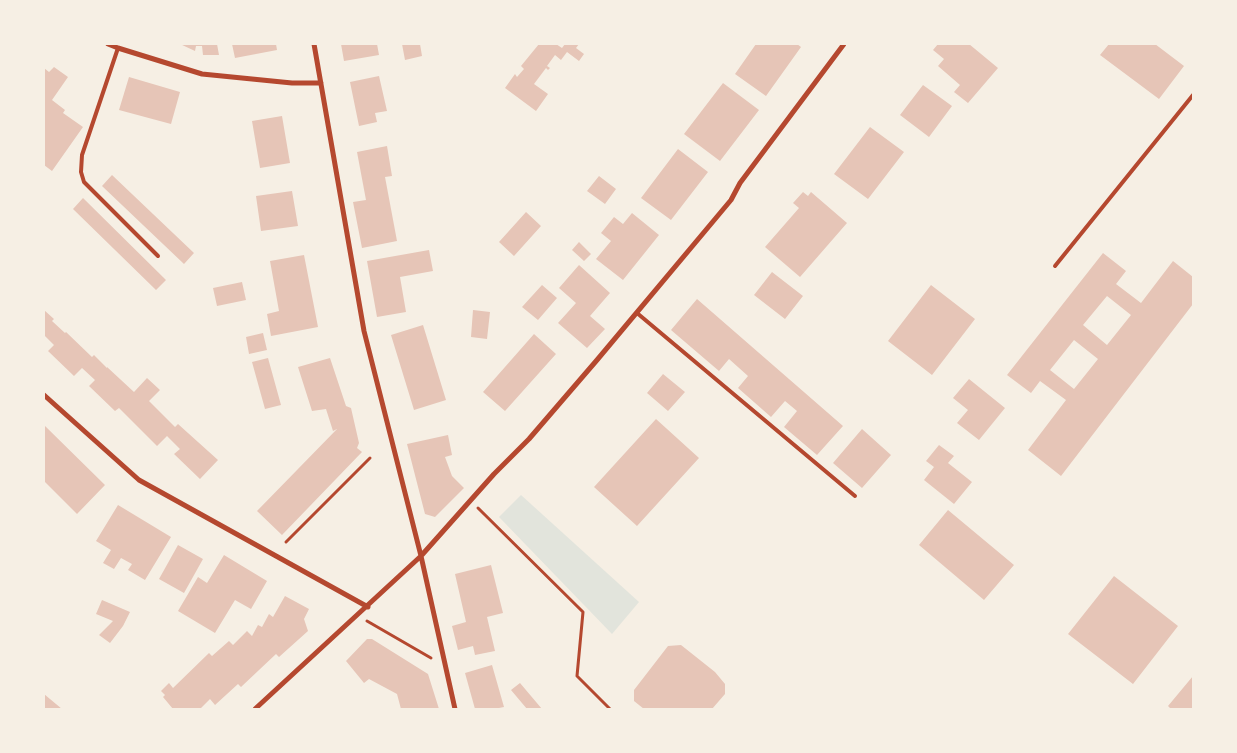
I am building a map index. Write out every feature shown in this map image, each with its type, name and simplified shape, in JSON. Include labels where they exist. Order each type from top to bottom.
[{"type":"street","points":[[108,44],[202,74],[321,83]]},
{"type":"street","points":[[314,44],[364,331],[422,556],[455,709]]},
{"type":"street","points":[[255,709],[422,556],[494,474],[529,439],[732,200],[740,183],[844,44]]},
{"type":"street","points":[[44,395],[139,480],[368,607]]},
{"type":"lane","points":[[118,48],[82,154],[82,172],[84,182],[158,256]]},
{"type":"lane","points":[[1055,266],[1193,94]]},
{"type":"lane","points":[[637,313],[855,496]]},
{"type":"path","points":[[286,542],[370,458]]},
{"type":"path","points":[[484,514],[583,612],[577,676],[610,709]]},
{"type":"path","points":[[358,616],[445,666]]},
{"type":"shaded area","points":[[521,495],[639,602],[612,634],[499,517]]},
{"type":"building","points":[[180,44],[217,44],[219,55],[203,55],[202,46],[196,46],[195,51]]},
{"type":"building","points":[[232,44],[276,44],[277,50],[235,58]]},
{"type":"building","points":[[341,44],[377,44],[379,55],[344,61]]},
{"type":"building","points":[[402,44],[420,44],[422,56],[405,60]]},
{"type":"building","points":[[539,44],[556,44],[562,48],[565,44],[579,44],[576,48],[584,54],[579,61],[567,52],[561,60],[555,55],[547,66],[550,68],[548,70],[546,68],[534,84],[548,94],[536,111],[505,88],[515,74],[517,77],[524,69],[521,66]]},
{"type":"building","points":[[756,44],[797,44],[801,47],[766,96],[735,74]]},
{"type":"building","points":[[938,44],[969,44],[998,68],[968,103],[954,92],[960,85],[938,66],[944,59],[933,50]]},
{"type":"building","points":[[1109,44],[1155,44],[1184,66],[1159,99],[1100,55]]},
{"type":"building","points":[[54,67],[68,77],[52,100],[65,110],[63,113],[83,127],[52,171],[44,165],[44,68],[49,72]]},
{"type":"building","points":[[379,76],[387,111],[375,113],[377,122],[359,126],[350,82]]},
{"type":"building","points":[[129,77],[180,92],[171,124],[119,110]]},
{"type":"building","points":[[723,83],[759,110],[720,161],[684,134]]},
{"type":"building","points":[[923,85],[952,106],[929,137],[900,115]]},
{"type":"building","points":[[282,116],[290,163],[260,168],[252,121]]},
{"type":"building","points":[[870,127],[904,152],[868,199],[834,174]]},
{"type":"building","points":[[387,146],[392,176],[385,177],[397,241],[362,248],[353,202],[366,200],[357,152]]},
{"type":"building","points":[[678,149],[708,172],[671,220],[641,198]]},
{"type":"building","points":[[112,175],[194,253],[184,264],[102,186]]},
{"type":"building","points":[[599,176],[616,189],[605,204],[587,191]]},
{"type":"building","points":[[292,191],[298,226],[261,231],[256,196]]},
{"type":"building","points":[[803,192],[808,196],[811,192],[847,223],[800,277],[765,247],[799,208],[793,203]]},
{"type":"building","points":[[83,198],[166,280],[156,290],[73,209]]},
{"type":"building","points":[[526,212],[541,226],[514,256],[499,242]]},
{"type":"building","points":[[632,213],[659,235],[623,280],[596,259],[611,241],[601,233],[614,217],[623,224]]},
{"type":"building","points":[[579,242],[591,254],[584,261],[572,250]]},
{"type":"building","points":[[429,250],[433,271],[400,277],[406,312],[377,317],[367,261]]},
{"type":"building","points":[[1103,253],[1126,271],[1116,284],[1141,303],[1173,261],[1193,277],[1193,304],[1061,476],[1028,450],[1066,400],[1040,381],[1031,393],[1007,375]],"holes":[[[1107,296],[1131,315],[1107,345],[1083,325]],[[1074,340],[1098,359],[1074,389],[1050,370]]]},
{"type":"building","points":[[304,255],[318,327],[271,336],[267,314],[279,311],[270,261]]},
{"type":"building","points":[[579,265],[610,293],[590,316],[605,329],[587,348],[558,323],[576,303],[559,288]]},
{"type":"building","points":[[772,272],[803,296],[785,319],[754,295]]},
{"type":"building","points":[[242,282],[246,300],[217,306],[213,288]]},
{"type":"building","points":[[542,285],[557,298],[538,320],[522,307]]},
{"type":"building","points":[[931,285],[975,319],[932,375],[888,341]]},
{"type":"building","points":[[697,299],[843,426],[817,455],[784,427],[797,411],[785,401],[771,417],[738,388],[748,376],[729,359],[719,371],[671,330]]},
{"type":"building","points":[[44,310],[54,319],[52,321],[65,333],[92,357],[94,355],[134,392],[147,378],[160,390],[149,401],[175,427],[178,424],[218,460],[200,479],[174,454],[180,449],[167,436],[157,446],[119,408],[115,411],[89,386],[95,380],[82,368],[74,376],[48,351],[54,345],[44,335]]},
{"type":"building","points":[[473,310],[490,312],[487,339],[471,337]]},
{"type":"building","points":[[423,325],[446,400],[414,410],[391,335]]},
{"type":"building","points":[[263,333],[267,350],[249,354],[246,337]]},
{"type":"building","points":[[534,334],[556,354],[505,411],[483,392]]},
{"type":"building","points":[[268,358],[281,405],[265,409],[252,362]]},
{"type":"building","points":[[330,358],[346,406],[351,408],[359,443],[357,448],[362,452],[282,535],[257,511],[337,429],[333,431],[326,409],[312,411],[298,367]]},
{"type":"building","points":[[663,374],[685,392],[668,411],[647,393]]},
{"type":"building","points":[[969,379],[1005,408],[979,440],[957,423],[968,410],[953,398]]},
{"type":"building","points":[[656,419],[699,458],[637,526],[594,487]]},
{"type":"building","points":[[44,425],[105,485],[77,514],[44,481]]},
{"type":"building","points":[[862,429],[891,455],[862,488],[833,463]]},
{"type":"building","points":[[448,435],[452,455],[445,457],[452,476],[464,488],[435,517],[425,514],[407,444]]},
{"type":"building","points":[[939,445],[954,456],[948,463],[972,482],[954,504],[924,480],[934,467],[926,461]]},
{"type":"building","points":[[118,505],[171,537],[145,580],[128,570],[132,564],[121,558],[114,569],[103,563],[111,550],[96,541]]},
{"type":"building","points":[[948,510],[1014,565],[984,600],[919,545]]},
{"type":"building","points":[[178,545],[203,559],[184,593],[159,579]]},
{"type":"building","points":[[224,555],[267,581],[251,609],[235,600],[215,633],[178,611],[198,577],[207,583]]},
{"type":"building","points":[[491,565],[503,613],[487,617],[495,651],[475,655],[473,646],[458,650],[452,626],[466,622],[455,574]]},
{"type":"building","points":[[1114,576],[1178,626],[1133,684],[1068,634]]},
{"type":"building","points":[[285,596],[309,609],[304,619],[308,631],[279,657],[276,654],[241,687],[238,684],[215,705],[210,699],[200,709],[173,709],[163,697],[165,695],[161,691],[169,683],[173,688],[209,653],[212,656],[229,641],[233,645],[247,631],[252,636],[258,625],[262,627],[269,614],[273,617]]},
{"type":"building","points":[[102,600],[130,612],[123,626],[110,643],[99,635],[113,621],[96,614]]},
{"type":"building","points":[[367,639],[372,639],[428,674],[439,709],[401,709],[397,694],[369,679],[364,683],[346,661]]},
{"type":"building","points":[[681,645],[715,672],[725,684],[725,694],[712,709],[644,709],[634,701],[634,690],[668,646]]},
{"type":"building","points":[[492,665],[504,707],[475,709],[465,673]]},
{"type":"building","points":[[1193,676],[1193,709],[1171,709],[1168,706]]},
{"type":"building","points":[[520,683],[542,709],[527,709],[511,690]]},
{"type":"building","points":[[44,694],[62,709],[44,709]]}]
